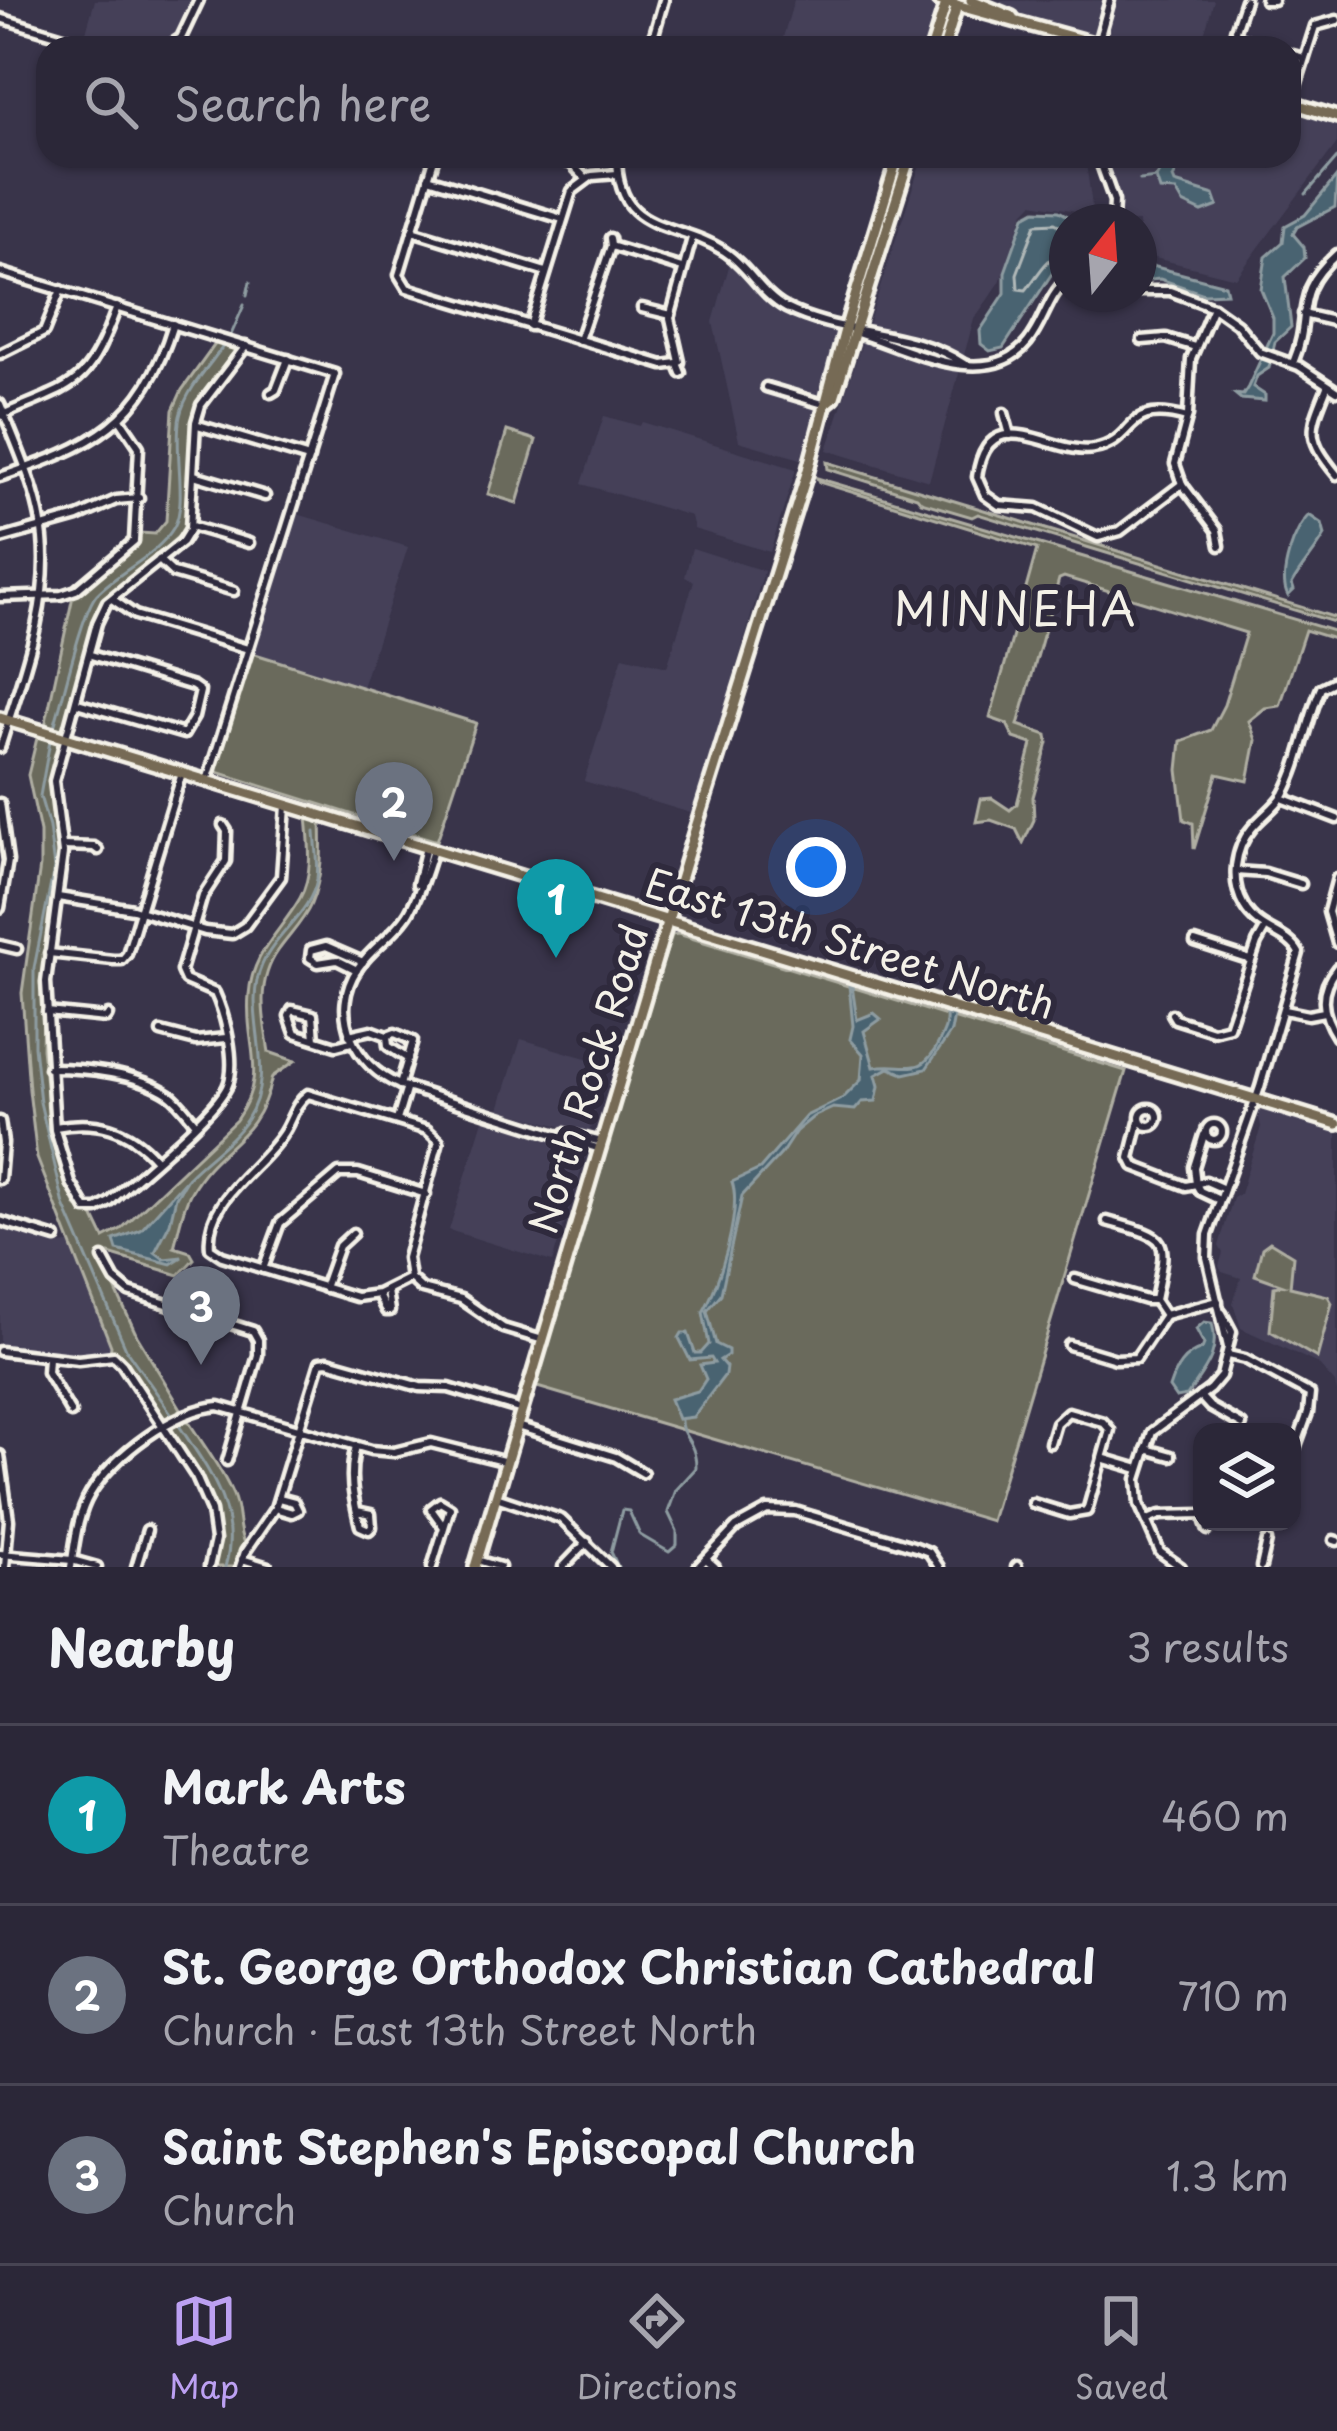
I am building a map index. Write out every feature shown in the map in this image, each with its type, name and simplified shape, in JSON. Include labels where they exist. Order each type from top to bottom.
[{"type":"main road","points":[[971,0],[998,8],[1016,20]]},
{"type":"main road","points":[[950,2],[1064,36]]},
{"type":"main road","points":[[937,36],[950,2]]},
{"type":"main road","points":[[946,36],[950,2]]},
{"type":"main road","points":[[1301,106],[1337,117]]},
{"type":"main road","name":"North Rock Road","points":[[851,328],[898,193],[894,189],[900,168]]},
{"type":"main road","name":"North Rock Road","points":[[476,1564],[900,168]]},
{"type":"main road","name":"East 13th Street North","points":[[4,719],[1337,1124]]},
{"type":"street","points":[[183,36],[199,0]]},
{"type":"street","points":[[654,36],[664,0]]},
{"type":"street","points":[[1100,36],[1110,0]]},
{"type":"street","points":[[1237,36],[1234,30],[1245,0]]},
{"type":"street","points":[[0,18],[60,36]]},
{"type":"street","points":[[1301,67],[1315,26],[1337,20]]},
{"type":"street","points":[[431,168],[399,275],[407,288],[663,365],[680,362],[670,315],[692,238]]},
{"type":"street","points":[[576,168],[586,179]]},
{"type":"street","points":[[617,168],[625,199],[634,211],[658,227],[725,252],[786,308],[959,365],[994,362],[1019,350],[1049,302]]},
{"type":"street","points":[[1102,168],[1114,204]]},
{"type":"street","points":[[530,326],[572,191],[586,179],[617,174]]},
{"type":"street","points":[[428,178],[562,219]]},
{"type":"street","points":[[412,231],[546,272]]},
{"type":"street","points":[[579,340],[610,242],[683,268]]},
{"type":"street","points":[[1293,363],[1304,334],[1308,285],[1337,254]]},
{"type":"street","points":[[0,272],[335,374],[207,781]]},
{"type":"street","points":[[0,354],[44,332],[61,290]]},
{"type":"street","points":[[1157,291],[1213,307],[1231,318],[1260,352],[1293,363],[1337,391]]},
{"type":"street","points":[[2,415],[81,378],[98,358],[117,307]]},
{"type":"street","points":[[1213,307],[1195,347],[1187,418],[1175,455],[1182,484],[1217,530],[1220,546]]},
{"type":"street","points":[[642,308],[670,315]]},
{"type":"street","points":[[1303,317],[1333,321]]},
{"type":"street","points":[[0,477],[72,450],[120,419],[136,404],[161,359],[173,324]]},
{"type":"street","points":[[1142,340],[1166,338],[1195,347]]},
{"type":"street","points":[[224,825],[226,861],[203,896],[181,971],[185,980],[214,993],[221,1008],[228,1085],[196,1122],[110,1202],[89,1209],[71,1184],[55,1127],[49,1068],[49,953],[63,846],[54,781],[97,623],[112,599],[182,542],[191,526],[196,425],[202,405],[246,346]]},
{"type":"street","points":[[271,393],[288,359]]},
{"type":"street","points":[[677,363],[681,373]]},
{"type":"street","points":[[766,387],[827,404]]},
{"type":"street","points":[[1327,387],[1311,433],[1316,449],[1337,475]]},
{"type":"street","points":[[0,404],[41,527],[42,594],[38,620],[4,719],[0,748]]},
{"type":"street","points":[[1004,413],[1010,435]]},
{"type":"street","points":[[1182,484],[1120,531],[1098,536],[1044,510],[991,500],[979,484],[980,463],[991,444],[1010,435],[1029,434],[1078,449],[1096,449],[1147,413],[1187,418]]},
{"type":"street","points":[[0,597],[61,595],[76,590],[127,549],[137,532],[139,446],[120,419]]},
{"type":"street","points":[[196,425],[310,458]]},
{"type":"street","points":[[194,476],[265,496]]},
{"type":"street","points":[[0,539],[78,518],[116,500],[139,498]]},
{"type":"street","points":[[191,526],[249,543]]},
{"type":"street","points":[[159,560],[173,573],[234,591]]},
{"type":"street","points":[[112,599],[135,615],[249,649]]},
{"type":"street","points":[[77,703],[184,734],[196,709],[200,691],[193,686],[91,655]]},
{"type":"street","points":[[1181,1567],[1160,1552],[1136,1492],[1139,1469],[1152,1432],[1220,1376],[1228,1351],[1207,1257],[1208,1235],[1256,1100],[1299,953],[1290,940],[1265,929],[1241,903],[1238,853],[1250,830],[1282,798],[1316,700],[1333,681]]},
{"type":"street","points":[[49,953],[122,959],[182,773]]},
{"type":"street","points":[[1282,798],[1337,819]]},
{"type":"street","points":[[58,897],[232,934],[245,926],[281,877],[286,805]]},
{"type":"street","points":[[0,806],[8,861],[0,908]]},
{"type":"street","points":[[63,846],[98,850]]},
{"type":"street","points":[[430,849],[409,912],[360,966],[345,1000],[350,1038],[375,1071],[404,1086],[600,1146]]},
{"type":"street","points":[[1236,871],[1265,873],[1301,884]]},
{"type":"street","points":[[1337,878],[1328,908],[1337,943]]},
{"type":"street","points":[[1172,1014],[1175,1019],[1222,1031],[1233,1019],[1265,929]]},
{"type":"street","points":[[1195,942],[1251,960]]},
{"type":"street","points":[[0,945],[16,949]]},
{"type":"street","points":[[326,946],[360,966],[338,960],[318,963],[310,958],[311,950],[326,946]]},
{"type":"street","points":[[1337,968],[1324,989],[1324,1012],[1337,1037]]},
{"type":"street","points":[[315,1039],[313,1015],[292,1010],[292,1030],[315,1039],[336,1046],[371,1030],[387,1036]]},
{"type":"street","points":[[1284,1010],[1308,1015],[1324,1012]]},
{"type":"street","points":[[47,1012],[108,1015]]},
{"type":"street","points":[[161,1032],[196,1041],[226,1038]]},
{"type":"street","points":[[387,1036],[411,1037],[397,1120]]},
{"type":"street","points":[[387,1036],[388,1046],[408,1059]]},
{"type":"street","points":[[49,1068],[108,1073],[157,1088],[196,1122]]},
{"type":"street","points":[[410,1278],[382,1293],[356,1297],[222,1256],[210,1248],[214,1220],[231,1189],[266,1156],[306,1096],[427,1130],[439,1141],[407,1258],[410,1278],[422,1289],[461,1299],[502,1328],[543,1340]]},
{"type":"street","points":[[0,1121],[0,1179]]},
{"type":"street","points":[[1139,1122],[1130,1158],[1134,1166],[1186,1186],[1206,1181],[1224,1189]]},
{"type":"street","points":[[55,1127],[91,1124],[133,1136],[155,1159]]},
{"type":"street","points":[[1204,1135],[1194,1167],[1196,1184],[1219,1200]]},
{"type":"street","points":[[263,1269],[280,1223],[339,1173],[358,1173],[426,1194]]},
{"type":"street","points":[[0,1221],[56,1238]]},
{"type":"street","points":[[1107,1221],[1163,1239],[1166,1258],[1155,1300],[1165,1315]]},
{"type":"street","points":[[324,1288],[339,1246],[353,1233]]},
{"type":"street","points":[[104,1258],[115,1280],[128,1292],[253,1331],[258,1355],[226,1461]]},
{"type":"street","points":[[1075,1279],[1155,1300]]},
{"type":"street","points":[[1069,1345],[1116,1359],[1138,1360],[1165,1315],[1219,1305]]},
{"type":"street","points":[[0,1351],[78,1360],[114,1356],[196,1477],[212,1511],[215,1540],[209,1567]]},
{"type":"street","points":[[1228,1351],[1310,1394],[1301,1432]]},
{"type":"street","points":[[48,1357],[46,1372],[71,1413]]},
{"type":"street","points":[[268,1567],[241,1563],[275,1508],[320,1362],[420,1388],[448,1388],[522,1410]]},
{"type":"street","points":[[1200,1396],[1238,1423]]},
{"type":"street","points":[[71,1563],[88,1496],[110,1467],[199,1407],[219,1406],[356,1446],[394,1452],[431,1443],[507,1462]]},
{"type":"street","points":[[1033,1502],[1069,1514],[1087,1511],[1111,1437],[1109,1426],[1079,1414],[1061,1415],[1050,1443]]},
{"type":"street","points":[[517,1426],[616,1457],[643,1473]]},
{"type":"street","points":[[356,1446],[349,1477],[356,1511]]},
{"type":"street","points":[[1145,1448],[1171,1456]]},
{"type":"street","points":[[0,1455],[9,1520],[4,1567]]},
{"type":"street","points":[[1105,1459],[1139,1469]]},
{"type":"street","points":[[275,1508],[292,1514],[298,1510],[294,1502],[278,1497]]},
{"type":"street","points":[[496,1498],[552,1514],[610,1567]]},
{"type":"street","points":[[698,1567],[736,1527],[765,1511],[795,1511],[916,1547],[938,1564]]},
{"type":"street","points":[[1148,1520],[1160,1515],[1193,1520]]},
{"type":"street","points":[[432,1567],[444,1527]]},
{"type":"street","points":[[136,1567],[147,1530]]},
{"type":"street","points":[[1261,1567],[1267,1540]]},
{"type":"street","points":[[563,1567],[586,1542]]},
{"type":"street","points":[[3,1554],[97,1567]]},
{"type":"street","points":[[706,1558],[715,1567]]},
{"type":"street","points":[[476,1564],[500,1567]]},
{"type":"shaded area","points":[[95,0],[199,0],[182,36],[85,36]]},
{"type":"shaded area","points":[[794,0],[947,0],[936,36],[784,36]]},
{"type":"shaded area","points":[[1214,0],[1204,36],[1073,36],[959,1]]},
{"type":"shaded area","points":[[1301,114],[1337,124],[1337,143],[1236,278],[1157,258],[1157,204],[1118,204],[1109,168],[1301,168]]},
{"type":"shaded area","points":[[919,168],[1087,168],[1092,204],[1033,203],[1024,212],[1000,282],[974,319],[929,481],[827,450]]},
{"type":"shaded area","points":[[730,263],[786,308],[842,325],[801,459],[739,441],[713,322]]},
{"type":"shaded area","points":[[604,416],[640,426],[642,422],[796,469],[770,552],[694,529],[691,516],[582,484]]},
{"type":"shaded area","points":[[297,514],[408,547],[362,687],[252,653]]},
{"type":"shaded area","points":[[692,548],[764,571],[694,814],[584,781],[623,656],[667,667],[694,581],[685,577]]},
{"type":"shaded area","points":[[521,1039],[606,1064],[589,1134],[499,1109]]},
{"type":"shaded area","points":[[1257,1106],[1337,1131],[1337,1393],[1335,1383],[1318,1364],[1241,1328],[1233,1303],[1241,1278],[1222,1272],[1219,1266],[1223,1253],[1219,1246],[1233,1198],[1240,1194],[1261,1127]]},
{"type":"shaded area","points":[[483,1120],[587,1152],[552,1262],[449,1230]]},
{"type":"shaded area","points":[[0,1224],[59,1245],[69,1244],[110,1352],[61,1356],[0,1348]]},
{"type":"green space","points":[[218,340],[237,350],[195,411],[190,514],[184,531],[98,610],[65,731],[45,726],[73,596],[134,545],[140,533],[155,534],[166,521],[173,410]]},
{"type":"green space","points":[[507,431],[536,440],[517,503],[488,494]]},
{"type":"green space","points":[[827,462],[1337,618],[1337,623],[978,514],[972,517],[921,502],[828,469]]},
{"type":"green space","points":[[817,478],[1337,632],[1337,640],[1305,630],[1280,706],[1265,708],[1249,721],[1256,740],[1248,781],[1217,774],[1194,849],[1193,823],[1184,820],[1178,770],[1181,741],[1211,730],[1224,705],[1246,633],[1059,579],[1018,725],[1047,735],[1048,743],[1033,797],[1034,820],[1023,843],[1016,829],[991,820],[976,822],[981,799],[992,798],[1010,810],[1017,804],[1032,744],[1014,738],[1007,724],[990,718],[1037,549]]},
{"type":"green space","points":[[252,653],[476,723],[437,841],[214,771]]},
{"type":"green space","points":[[38,734],[60,741],[50,780],[59,855],[45,945],[42,1048],[51,1129],[73,1199],[77,1207],[92,1213],[104,1238],[121,1229],[236,1120],[246,1103],[254,1073],[248,1013],[251,980],[261,955],[304,888],[310,857],[307,816],[321,820],[315,893],[271,963],[264,987],[269,1052],[295,1061],[272,1077],[257,1116],[191,1192],[174,1247],[190,1252],[194,1259],[179,1275],[109,1254],[100,1256],[137,1336],[183,1412],[165,1423],[118,1356],[110,1352],[37,1158],[22,993],[40,866],[40,832],[28,775]]},
{"type":"green space","points":[[672,935],[1126,1071],[991,1521],[527,1384],[596,1160]]},
{"type":"green space","points":[[1270,1242],[1293,1256],[1290,1287],[1328,1296],[1332,1303],[1317,1358],[1270,1331],[1274,1287],[1283,1285],[1255,1275],[1262,1248]]},
{"type":"green space","points":[[185,1416],[235,1501],[244,1543],[236,1567],[212,1567],[215,1527],[207,1494],[168,1430]]},
{"type":"water","points":[[1161,168],[1178,168],[1175,183],[1214,195],[1218,206],[1202,212],[1183,203],[1176,191],[1160,190],[1156,178]]},
{"type":"water","points":[[1337,176],[1335,207],[1297,227],[1293,234],[1304,247],[1305,258],[1285,277],[1291,327],[1275,342],[1269,368],[1257,376],[1253,387],[1265,395],[1265,401],[1241,399],[1235,394],[1243,395],[1248,387],[1273,333],[1273,318],[1261,289],[1266,257],[1283,242],[1285,226],[1305,215]]},
{"type":"water","points":[[1049,211],[1049,278],[1003,348],[990,351],[981,344],[980,331],[1005,293],[1005,272],[1025,216]]},
{"type":"water","points":[[1157,267],[1225,285],[1227,293],[1204,294],[1160,279]]},
{"type":"water","points":[[1309,515],[1322,524],[1325,535],[1288,596],[1289,553]]},
{"type":"water","points":[[849,985],[857,1020],[874,1013],[881,1019],[864,1031],[874,1067],[912,1067],[926,1061],[946,1026],[946,1015],[954,1016],[951,1032],[926,1069],[904,1074],[889,1068],[876,1075],[876,1101],[862,1102],[855,1110],[833,1108],[813,1117],[742,1196],[721,1294],[707,1311],[716,1344],[728,1350],[720,1360],[725,1375],[693,1417],[678,1419],[670,1399],[698,1391],[706,1379],[700,1365],[714,1363],[711,1358],[690,1360],[679,1338],[688,1333],[695,1353],[709,1344],[703,1312],[727,1248],[734,1211],[732,1182],[760,1169],[806,1116],[843,1098],[861,1080],[863,1054],[850,1039]]},
{"type":"water","points":[[188,1177],[155,1252],[164,1259],[182,1257],[171,1264],[117,1250],[114,1240],[141,1230]]},
{"type":"water","points":[[1204,1322],[1212,1323],[1212,1354],[1187,1396],[1176,1398],[1169,1388],[1171,1381],[1185,1359],[1202,1349],[1196,1329]]},
{"type":"waterway","points":[[1306,194],[1337,158]]},
{"type":"waterway","points":[[1140,180],[1156,178]]},
{"type":"waterway","points":[[247,295],[250,282]]},
{"type":"waterway","points":[[231,335],[244,305]]},
{"type":"waterway","points":[[54,727],[91,603],[106,585],[158,547],[174,527],[180,504],[180,416],[193,388],[224,345]]},
{"type":"waterway","points":[[50,741],[40,796],[54,868],[34,968],[40,1102],[64,1205],[127,1351],[173,1416]]},
{"type":"waterway","points":[[188,1177],[234,1135],[256,1100],[260,1081],[256,984],[268,954],[313,891],[318,873],[315,832]]},
{"type":"waterway","points":[[618,1567],[611,1552],[622,1510],[629,1511],[640,1535],[669,1552],[677,1545],[677,1531],[668,1512],[676,1490],[696,1468],[681,1419]]},
{"type":"waterway","points":[[178,1424],[210,1474],[225,1509],[229,1527],[225,1567]]},
{"type":"place","name":"St. George Orthodox Christian Cathedral","points":[[394,861]]},
{"type":"place","name":"Mark Arts","points":[[556,958]]},
{"type":"place","name":"Saint Stephen's Episcopal Church","points":[[201,1365]]},
{"type":"district","name":"MINNEHA","points":[[1016,610]]}]
